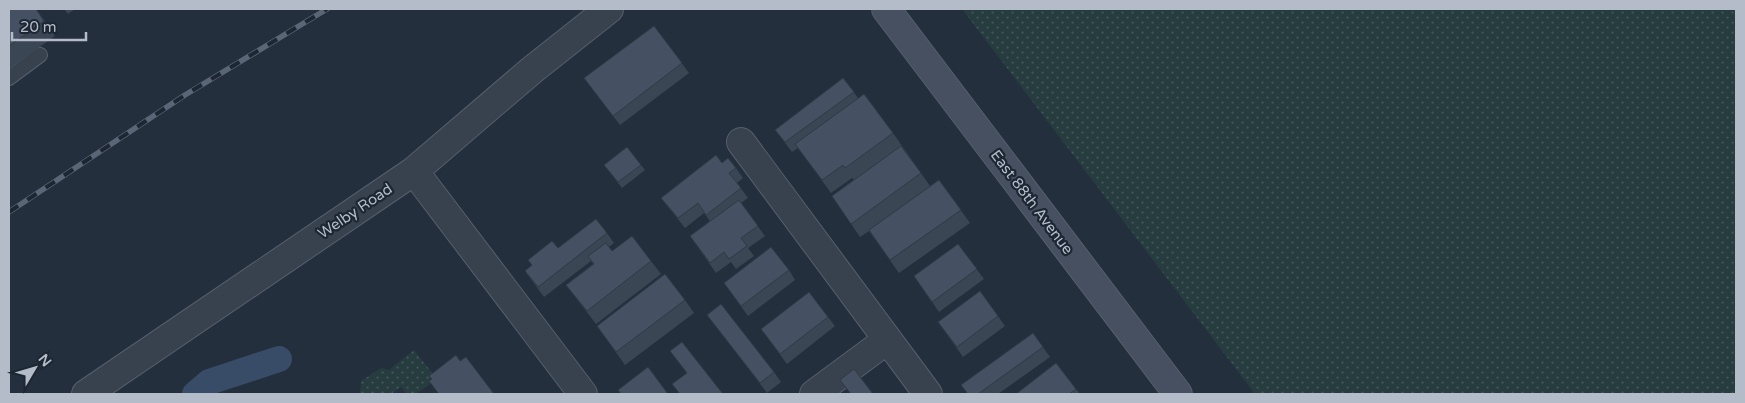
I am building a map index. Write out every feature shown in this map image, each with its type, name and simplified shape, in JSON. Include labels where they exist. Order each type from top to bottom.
[{"type":"main road","name":"East 88th Avenue","points":[[886,9],[1178,394]]},
{"type":"street","name":"Welby Road","points":[[86,394],[414,171],[532,70],[609,9]]},
{"type":"street","points":[[741,142],[928,394]]},
{"type":"street","points":[[414,171],[582,394]]},
{"type":"street","points":[[814,394],[887,340]]},
{"type":"lane","points":[[9,78],[40,55]]},
{"type":"green space","points":[[962,9],[1736,9],[1736,394],[1255,394]]},
{"type":"green space","points":[[414,350],[437,379],[416,394],[407,394],[401,387],[391,394],[360,394],[361,381],[381,368],[389,370]]},
{"type":"building","points":[[9,9],[36,9],[44,21],[9,46]]},
{"type":"building","points":[[654,26],[682,63],[613,116],[584,78]]},
{"type":"building","points":[[843,78],[854,92],[785,142],[775,130]]},
{"type":"building","points":[[864,94],[893,133],[845,168],[843,165],[822,180],[795,144]]},
{"type":"building","points":[[901,146],[921,173],[851,224],[832,196]]},
{"type":"building","points":[[627,147],[641,165],[618,182],[604,165]]},
{"type":"building","points":[[716,155],[722,163],[728,158],[736,168],[729,173],[741,188],[706,215],[698,203],[678,218],[661,198]]},
{"type":"building","points":[[939,180],[961,210],[890,260],[869,230]]},
{"type":"building","points":[[739,200],[758,226],[741,238],[747,246],[729,259],[724,252],[710,263],[690,236]]},
{"type":"building","points":[[596,219],[607,233],[538,287],[525,271],[532,265],[528,260],[552,241],[558,248]]},
{"type":"building","points":[[632,236],[651,261],[587,311],[566,285],[594,264],[588,256],[606,243],[612,251]]},
{"type":"building","points":[[958,244],[977,269],[932,302],[914,276]]},
{"type":"building","points":[[771,247],[789,270],[741,306],[724,283]]},
{"type":"building","points":[[665,274],[685,300],[616,352],[597,326]]},
{"type":"building","points":[[980,291],[998,316],[957,347],[938,322]]},
{"type":"building","points":[[809,292],[828,317],[780,354],[761,329]]},
{"type":"building","points":[[721,304],[774,372],[760,383],[707,315]]},
{"type":"building","points":[[1033,333],[1043,347],[978,394],[968,394],[961,385]]},
{"type":"building","points":[[682,342],[723,394],[680,394],[672,384],[687,373],[670,351]]},
{"type":"building","points":[[456,355],[460,361],[466,357],[494,394],[439,394],[429,381],[432,379],[429,376]]},
{"type":"building","points":[[1056,363],[1076,389],[1069,394],[1016,394]]},
{"type":"building","points":[[648,367],[668,394],[621,394],[618,390]]},
{"type":"building","points":[[854,369],[873,394],[851,394],[840,380]]},
{"type":"waterway","points":[[195,394],[209,382],[279,359]]},
{"type":"railway","points":[[9,212],[185,95],[327,9]]}]
